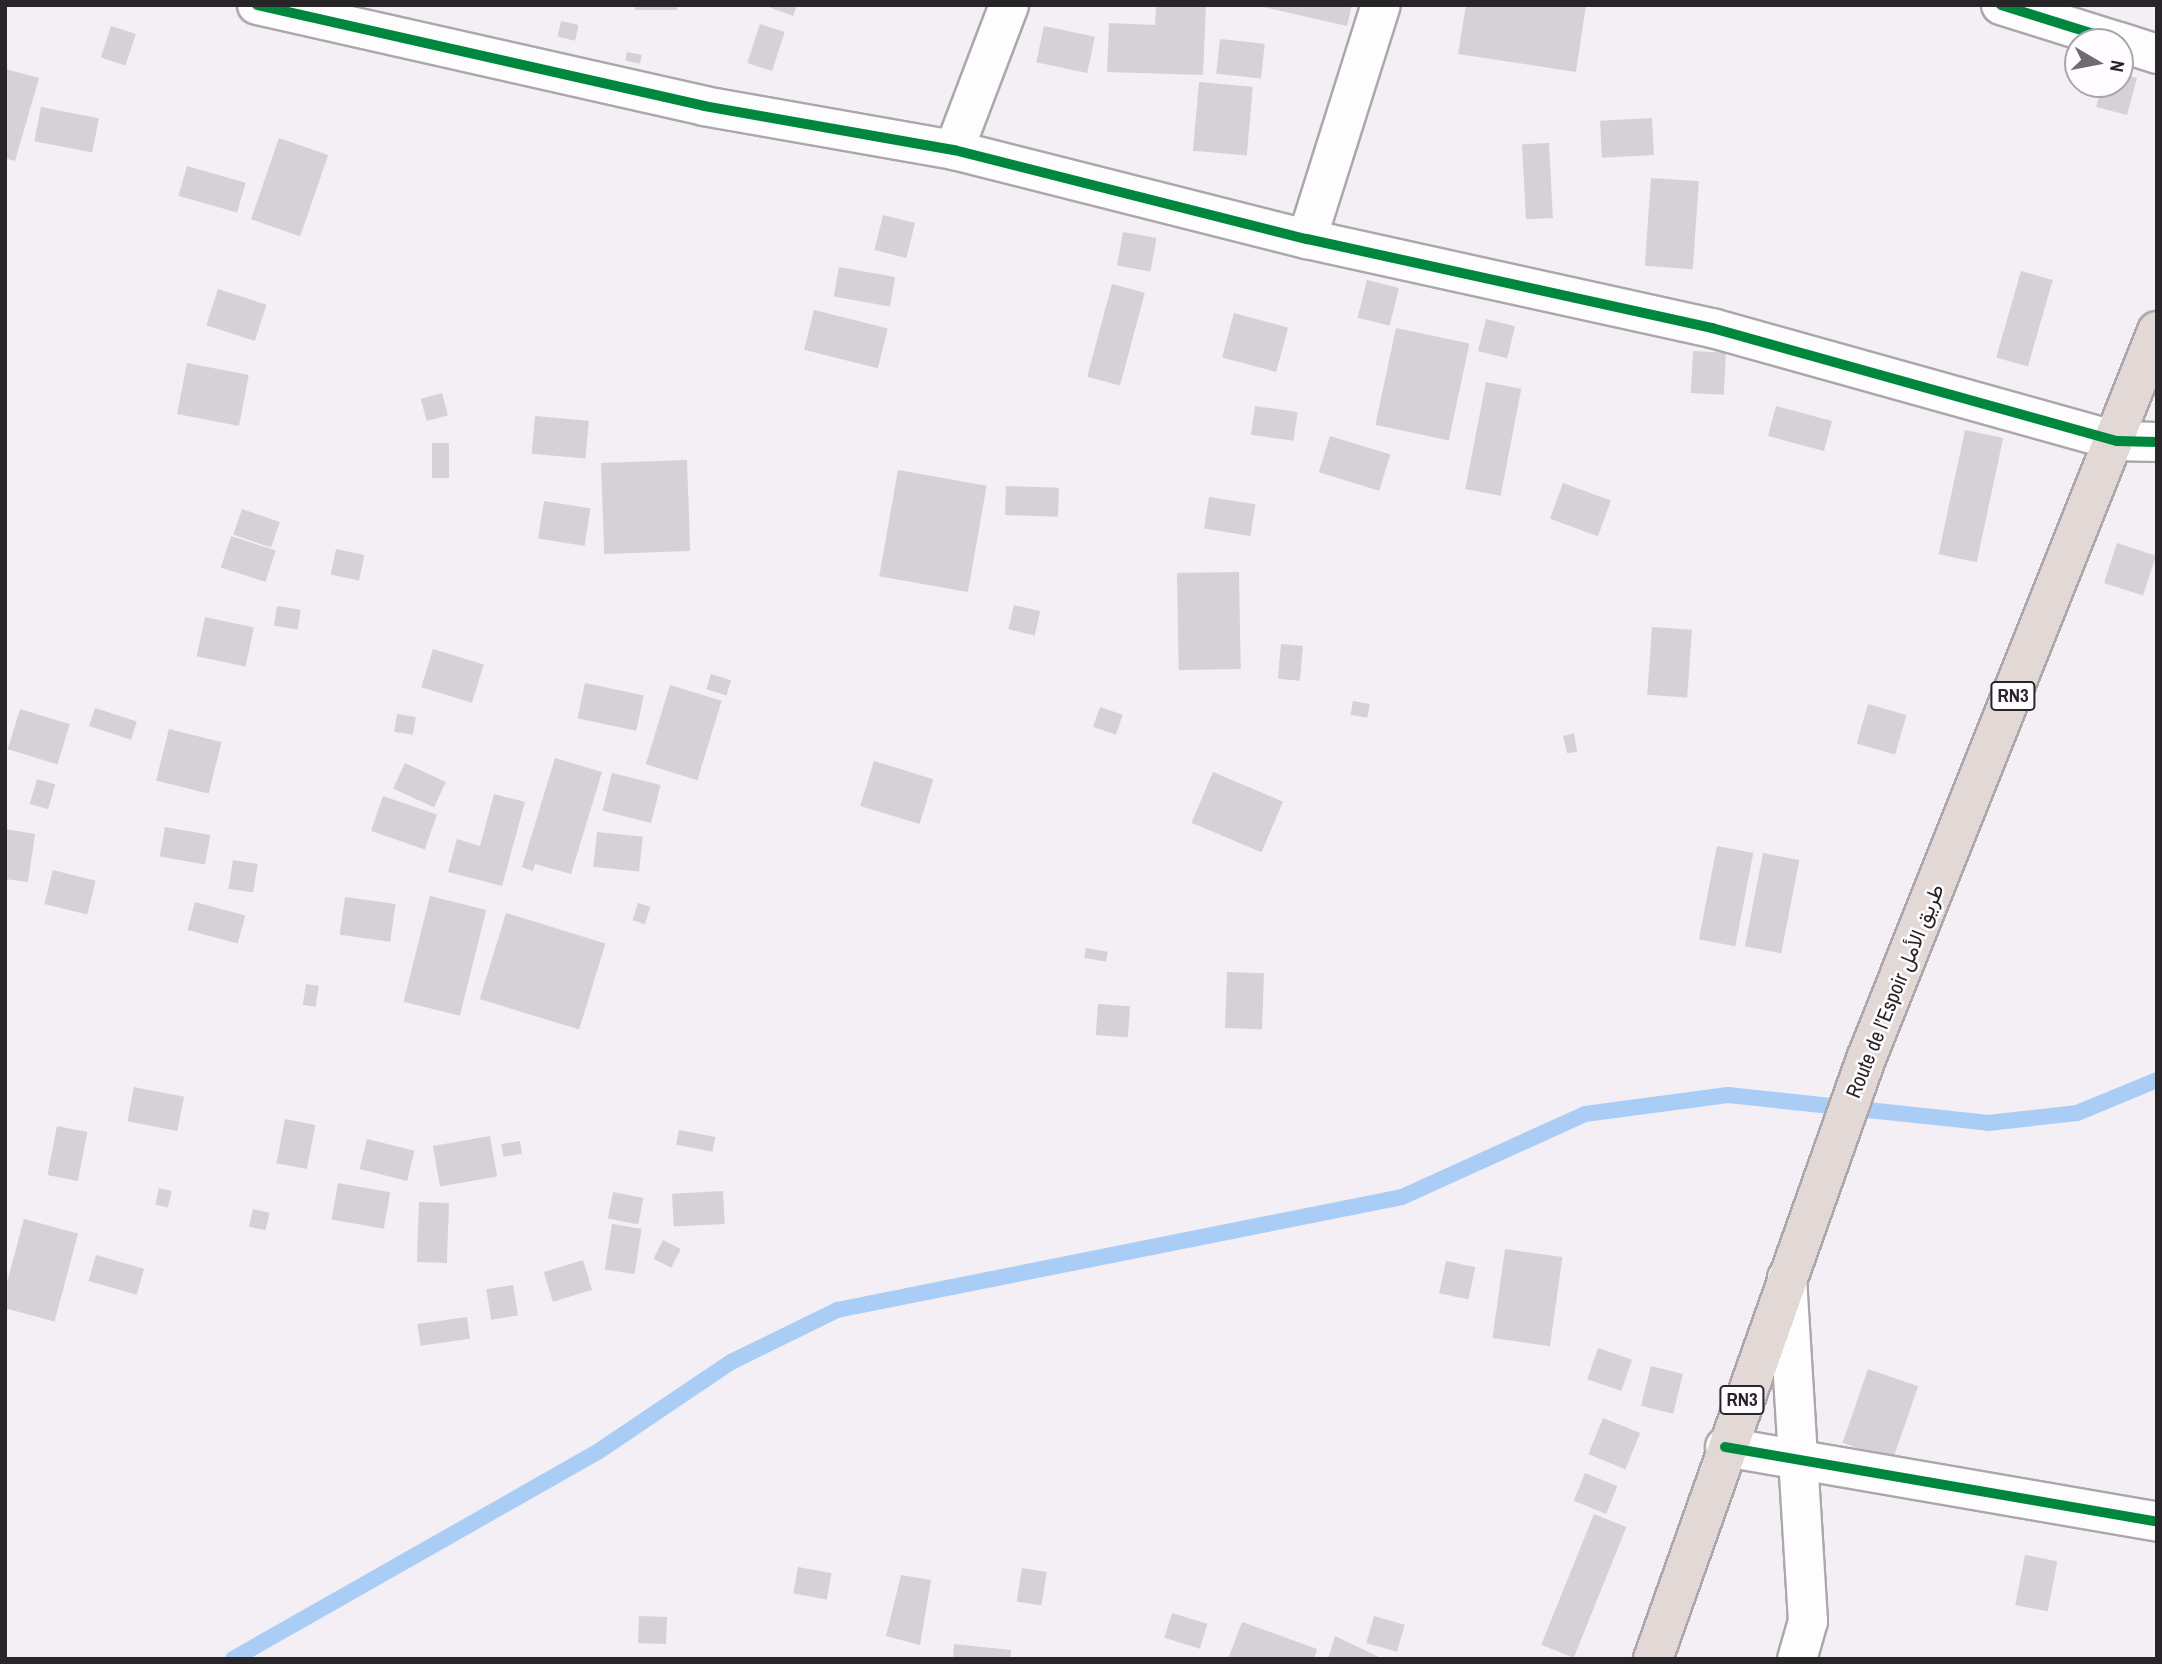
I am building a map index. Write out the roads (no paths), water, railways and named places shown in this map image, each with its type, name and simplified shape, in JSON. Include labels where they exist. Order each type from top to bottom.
[{"type":"highway","name":"Route de l’Espoir طريق الأمل","points":[[1653,1659],[1787,1272],[1866,1059],[2117,441],[2157,331]]},
{"type":"street","points":[[257,5],[704,106],[954,150],[1307,239],[1712,328],[2117,441],[2157,442]]},
{"type":"street","points":[[954,150],[1009,5]]},
{"type":"street","points":[[1307,239],[1381,5]]},
{"type":"street","points":[[2001,5],[2075,28]]},
{"type":"street","points":[[2134,47],[2157,54]]},
{"type":"street","points":[[1787,1272],[1808,1621],[1797,1659]]},
{"type":"street","points":[[1725,1447],[2157,1522]]},
{"type":"waterway","points":[[233,1659],[596,1453],[731,1362],[837,1310],[1402,1197],[1585,1114],[1728,1095],[1988,1123],[2077,1113],[2157,1080]]}]
